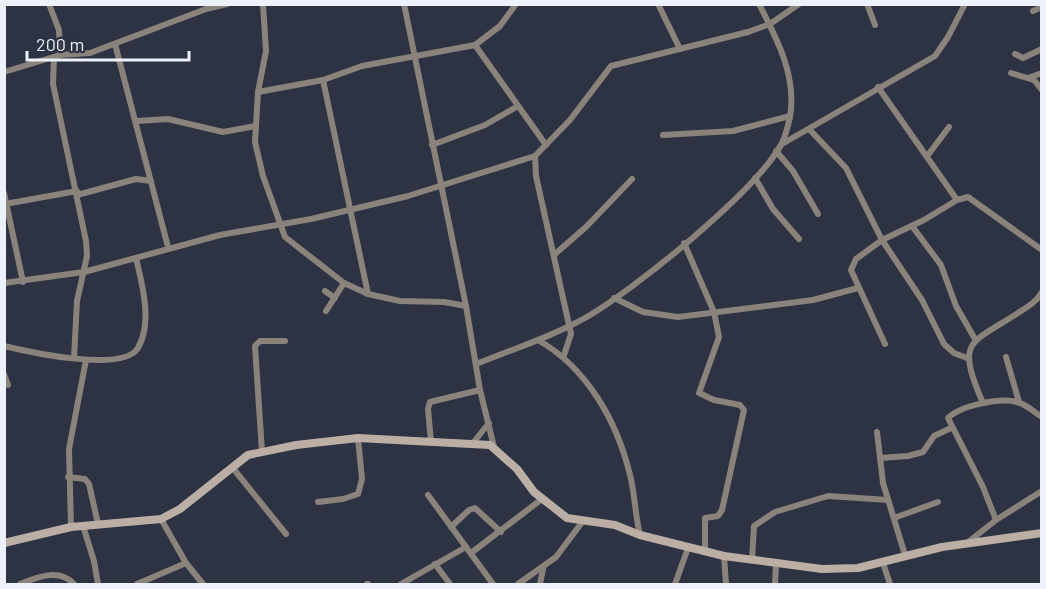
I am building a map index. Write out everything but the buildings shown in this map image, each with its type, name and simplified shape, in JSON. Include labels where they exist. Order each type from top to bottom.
[{"type":"street","points":[[48,4],[59,30],[53,84],[86,241],[84,272],[77,301],[74,358]]},
{"type":"street","points":[[4,72],[57,56],[90,53],[206,9],[227,4]]},
{"type":"street","points":[[263,4],[266,51],[258,92],[257,155],[279,224],[290,242],[344,283],[368,294],[400,301],[444,302],[466,306]]},
{"type":"street","points":[[404,4],[466,306],[480,390],[494,447]]},
{"type":"street","points":[[258,92],[323,80],[362,66],[475,45],[500,26],[516,4]]},
{"type":"street","points":[[658,4],[680,49]]},
{"type":"street","points":[[759,4],[770,24],[789,74],[792,94],[790,116],[782,144]]},
{"type":"street","points":[[4,283],[84,272],[168,247],[350,210],[441,186],[535,156],[585,101],[611,66],[770,24],[799,4]]},
{"type":"street","points":[[867,4],[875,26]]},
{"type":"street","points":[[476,364],[570,326],[614,298],[684,243],[755,177],[782,144],[934,56],[948,37],[965,4]]},
{"type":"street","points":[[1033,10],[1041,7]]},
{"type":"street","points":[[115,44],[168,247]]},
{"type":"street","points":[[475,45],[546,145]]},
{"type":"street","points":[[1015,54],[1023,58],[1041,49]]},
{"type":"street","points":[[1011,73],[1034,80],[1041,90]]},
{"type":"street","points":[[1025,79],[1041,73]]},
{"type":"street","points":[[323,80],[368,294]]},
{"type":"street","points":[[878,87],[928,155],[957,200]]},
{"type":"street","points":[[432,145],[485,125],[518,106]]},
{"type":"street","points":[[663,135],[733,130],[790,116]]},
{"type":"street","points":[[136,121],[168,119],[223,132],[256,126]]},
{"type":"street","points":[[928,155],[949,127]]},
{"type":"street","points":[[809,129],[846,168],[882,240],[922,300],[944,344],[954,353],[967,358]]},
{"type":"street","points":[[776,151],[793,171],[818,214]]},
{"type":"street","points":[[535,156],[536,176],[570,326],[571,341],[564,355]]},
{"type":"street","points":[[755,177],[773,209],[799,239]]},
{"type":"street","points":[[6,204],[77,193],[136,179],[151,181]]},
{"type":"street","points":[[555,254],[586,227],[633,179]]},
{"type":"street","points":[[4,193],[23,282]]},
{"type":"street","points":[[885,344],[852,274],[852,265],[867,249],[957,200],[968,197],[1041,250]]},
{"type":"street","points":[[912,226],[941,265],[956,306],[975,339]]},
{"type":"street","points":[[684,243],[714,312],[719,337],[718,348],[699,388],[699,393],[714,400],[740,405],[744,410],[722,510],[718,516],[705,518],[705,552]]},
{"type":"street","points":[[4,346],[86,360],[123,358],[138,348],[145,306],[136,258]]},
{"type":"street","points":[[326,310],[344,283]]},
{"type":"street","points":[[614,298],[643,312],[666,317],[813,300],[858,288]]},
{"type":"street","points":[[325,291],[335,298]]},
{"type":"street","points":[[983,403],[967,358],[975,339],[1029,306],[1041,292]]},
{"type":"street","points":[[538,339],[564,355],[600,402],[610,421],[630,475],[640,535]]},
{"type":"street","points":[[262,452],[255,346],[260,341],[285,340]]},
{"type":"street","points":[[1006,357],[1019,402]]},
{"type":"street","points":[[71,527],[68,477],[71,428],[86,360]]},
{"type":"street","points":[[4,374],[8,385]]},
{"type":"street","points":[[431,442],[428,409],[430,402],[480,390]]},
{"type":"street","points":[[996,520],[976,473],[951,428],[948,420],[950,415],[983,403],[1006,400],[1019,402],[1041,417]]},
{"type":"street","points":[[472,443],[489,423]]},
{"type":"street","points":[[880,458],[908,456],[923,452],[934,436],[951,428]]},
{"type":"street","points":[[877,432],[888,500],[905,555]]},
{"type":"street","points":[[318,501],[343,499],[358,494],[362,479],[357,438]]},
{"type":"street","points":[[4,543],[71,527],[161,519],[180,509],[248,455],[357,438],[483,443],[494,447],[542,499],[567,518],[615,525],[640,535],[688,548],[752,560],[822,568],[858,568],[883,563],[905,555],[966,543],[1041,533]]},
{"type":"street","points":[[232,467],[286,534]]},
{"type":"street","points":[[68,477],[85,478],[89,484],[98,524]]},
{"type":"street","points":[[966,543],[996,520],[1041,491]]},
{"type":"street","points":[[428,495],[492,584]]},
{"type":"street","points":[[752,560],[754,526],[775,512],[828,496],[888,500]]},
{"type":"street","points":[[471,553],[542,499]]},
{"type":"street","points":[[894,518],[938,502]]},
{"type":"street","points":[[451,527],[469,510],[476,508],[501,532]]},
{"type":"street","points":[[161,519],[186,563],[203,585]]},
{"type":"street","points":[[518,585],[543,569],[572,539],[583,521]]},
{"type":"street","points":[[83,526],[96,567],[98,585]]},
{"type":"street","points":[[401,585],[466,547]]},
{"type":"street","points":[[675,585],[688,548]]},
{"type":"street","points":[[724,556],[726,585]]},
{"type":"street","points":[[137,585],[146,583],[186,563]]},
{"type":"street","points":[[775,585],[776,563]]},
{"type":"street","points":[[883,563],[890,585]]},
{"type":"street","points":[[435,564],[450,585]]},
{"type":"street","points":[[540,585],[543,569]]},
{"type":"street","points":[[20,585],[46,575],[65,577],[74,585]]}]
